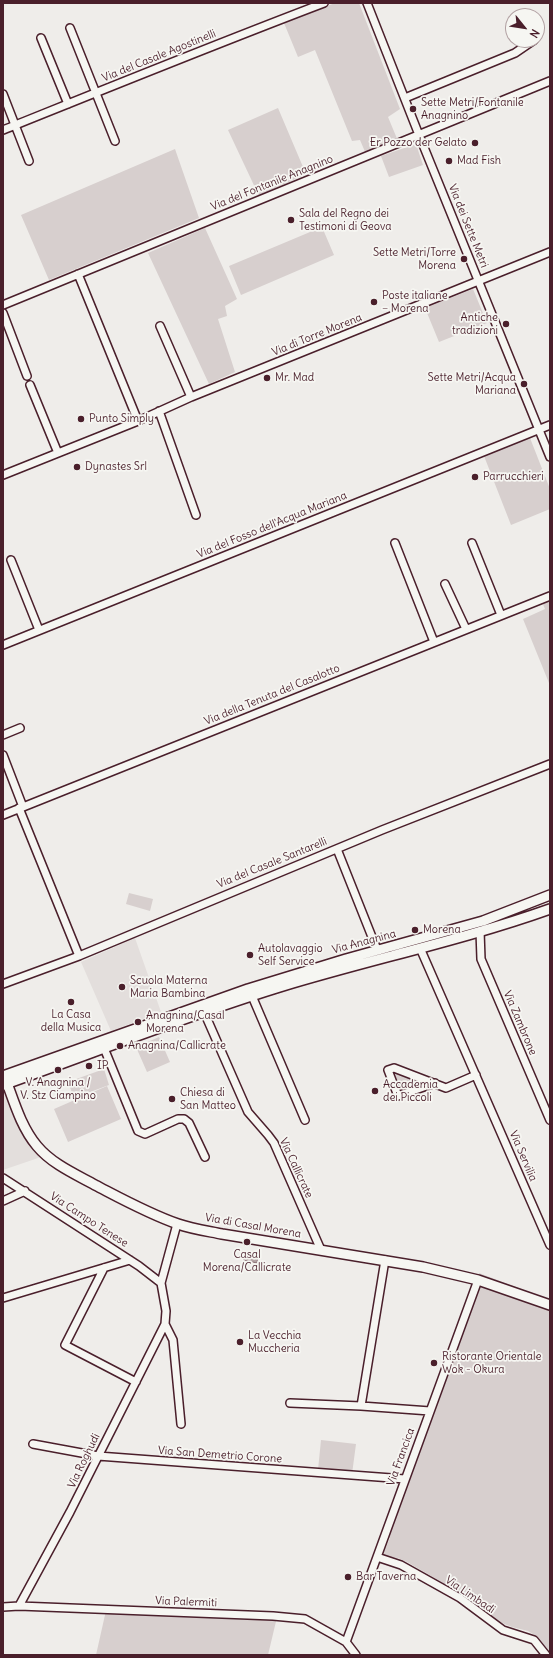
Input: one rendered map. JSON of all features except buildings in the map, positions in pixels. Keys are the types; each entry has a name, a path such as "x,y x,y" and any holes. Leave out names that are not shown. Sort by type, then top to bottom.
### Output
{"main road":[{"name":"Via Anagnina","path":"4,1078 248,989 483,921 547,896"},
{"name":"Via Anagnina","path":"4,1078 19,1079 252,996 355,965 516,921 548,909"},
{"name":"Via di Casal Morena","path":"4,1078 23,1124 41,1150 53,1160 79,1176 136,1206 177,1224 222,1234 430,1268 478,1280 550,1306"},
{"path":"3,1094 14,1101 19,1079"}],"street":[{"name":"Via del Casale Agostinelli","path":"3,130 97,94 196,52 324,3"},
{"name":"Via dei Sette Metri","path":"367,3 550,457"},
{"path":"70,28 115,142"},
{"path":"40,38 68,104"},
{"path":"405,98 515,53 523,48"},
{"name":"Via del Fontanile Anagnino","path":"3,305 550,81"},
{"path":"3,94 29,160"},
{"name":"Via di Torre Morena","path":"3,475 138,421 191,397 550,252"},
{"path":"78,274 138,421"},
{"path":"3,313 27,376"},
{"path":"160,326 191,397"},
{"path":"30,385 58,453"},
{"path":"159,411 196,515"},
{"name":"Via del Fosso dell'Acqua Mariana","path":"3,645 550,425"},
{"path":"472,542 501,615"},
{"path":"395,543 434,642"},
{"path":"11,560 39,630"},
{"path":"445,584 466,629"},
{"name":"Via della Tenuta del Casalotto","path":"3,815 550,596"},
{"path":"3,735 20,728"},
{"path":"3,755 21,808 79,956"},
{"name":"Via del Casale Santarelli","path":"3,984 79,956 337,849 550,764"},
{"path":"337,849 376,947 379,950"},
{"path":"547,896 544,903 548,909"},
{"name":"Via Zambrone","path":"480,931 481,959 550,1120"},
{"name":"Via Servilia","path":"420,948 550,1245"},
{"path":"252,996 305,1120"},
{"name":"Via Callicrate","path":"204,1012 246,1110 251,1118 268,1134 274,1143 322,1250"},
{"path":"104,1048 138,1131 145,1134 178,1119 184,1119 189,1123 205,1157"},
{"path":"435,1083 398,1096 388,1070 394,1068 435,1083 446,1088 476,1075"},
{"name":"Via Campo Tenese","path":"3,1178 130,1260 161,1283"},
{"path":"3,1201 25,1191"},
{"name":"Via Roghudi","path":"19,1606 70,1512 165,1324 166,1311 161,1283 177,1224"},
{"path":"3,1298 130,1260"},
{"path":"361,1406 385,1260"},
{"path":"104,1268 65,1345 136,1382"},
{"name":"Via Francica","path":"346,1642 478,1280"},
{"name":"Via Roghudi","path":"165,1324 173,1340 181,1424"},
{"path":"290,1403 430,1411"},
{"name":"Via San Demetrio Corone","path":"33,1444 98,1456 405,1479"},
{"name":"Via Limbadi","path":"377,1557 401,1565 460,1598 503,1630 534,1640 546,1655"},
{"name":"Via Palermiti","path":"3,1606 273,1616 305,1619 346,1642 356,1655"}],"shaded area":[{"path":"335,3 359,3 400,109 388,117 398,141 366,154 360,140 352,141 315,50 298,57 284,23"},
{"path":"278,108 306,174 259,196 228,130"},
{"path":"416,144 423,165 389,177 381,156"},
{"path":"175,149 199,218 49,280 21,215"},
{"path":"322,227 334,255 241,295 229,266"},
{"path":"205,228 237,299 225,306 227,316 218,319 235,372 209,384 148,253"},
{"path":"473,289 487,323 439,342 425,308"},
{"path":"530,438 550,489 550,509 511,525 484,456"},
{"path":"550,599 549,683 523,619 545,609 542,602"},
{"path":"129,893 153,899 150,911 126,904"},
{"name":"Scuola Materna Maria Bambina","path":"135,938 161,1012 111,1031 81,962"},
{"path":"159,1037 170,1062 147,1072 136,1047"},
{"path":"104,1069 109,1085 74,1098 68,1082"},
{"path":"394,1071 419,1080 421,1084 400,1091 391,1073"},
{"path":"107,1086 121,1119 68,1142 54,1109"},
{"path":"5,1088 41,1157 3,1170 3,1089"},
{"path":"245,1252 258,1255 257,1263 244,1260"},
{"path":"479,1273 550,1300 550,1652 538,1637 528,1631 499,1622 464,1595 407,1562 398,1558 382,1556 390,1538 385,1536"},
{"path":"321,1440 356,1444 352,1474 318,1470"},
{"path":"107,1606 278,1613 268,1655 96,1655"}],"place":[{"name":"Sette Metri/Fontanile Anagnino","path":"413,109"},
{"name":"Er Pozzo der Gelato","path":"475,143"},
{"name":"Mad Fish","path":"449,161"},
{"name":"Sala del Regno dei Testimoni di Geova","path":"291,220"},
{"name":"Sette Metri/Torre Morena","path":"464,259"},
{"name":"Poste italiane – Morena","path":"374,302"},
{"name":"Antiche tradizioni","path":"506,324"},
{"name":"Mr. Mad","path":"267,378"},
{"name":"Sette Metri/Acqua Mariana","path":"524,384"},
{"name":"Punto Simply","path":"81,419"},
{"name":"Dynastes Srl","path":"77,467"},
{"name":"Parrucchieri","path":"475,477"},
{"name":"Morena","path":"415,930"},
{"name":"Autolavaggio Self Service","path":"250,955"},
{"name":"Scuola Materna Maria Bambina","path":"122,987"},
{"name":"La Casa della Musica","path":"71,1002"},
{"name":"Anagnina/Casal Morena","path":"138,1022"},
{"name":"Anagnina/Callicrate","path":"120,1046"},
{"name":"IP","path":"89,1066"},
{"name":"V. Anagnina / V. Stz Ciampino","path":"58,1070"},
{"name":"Accademia dei Piccoli","path":"375,1091"},
{"name":"Chiesa di San Matteo","path":"172,1099"},
{"name":"Casal Morena/Callicrate","path":"247,1242"},
{"name":"La Vecchia Muccheria","path":"240,1342"},
{"name":"Ristorante Orientale Wok - Okura","path":"434,1363"},
{"name":"Bar Taverna","path":"348,1577"}]}
